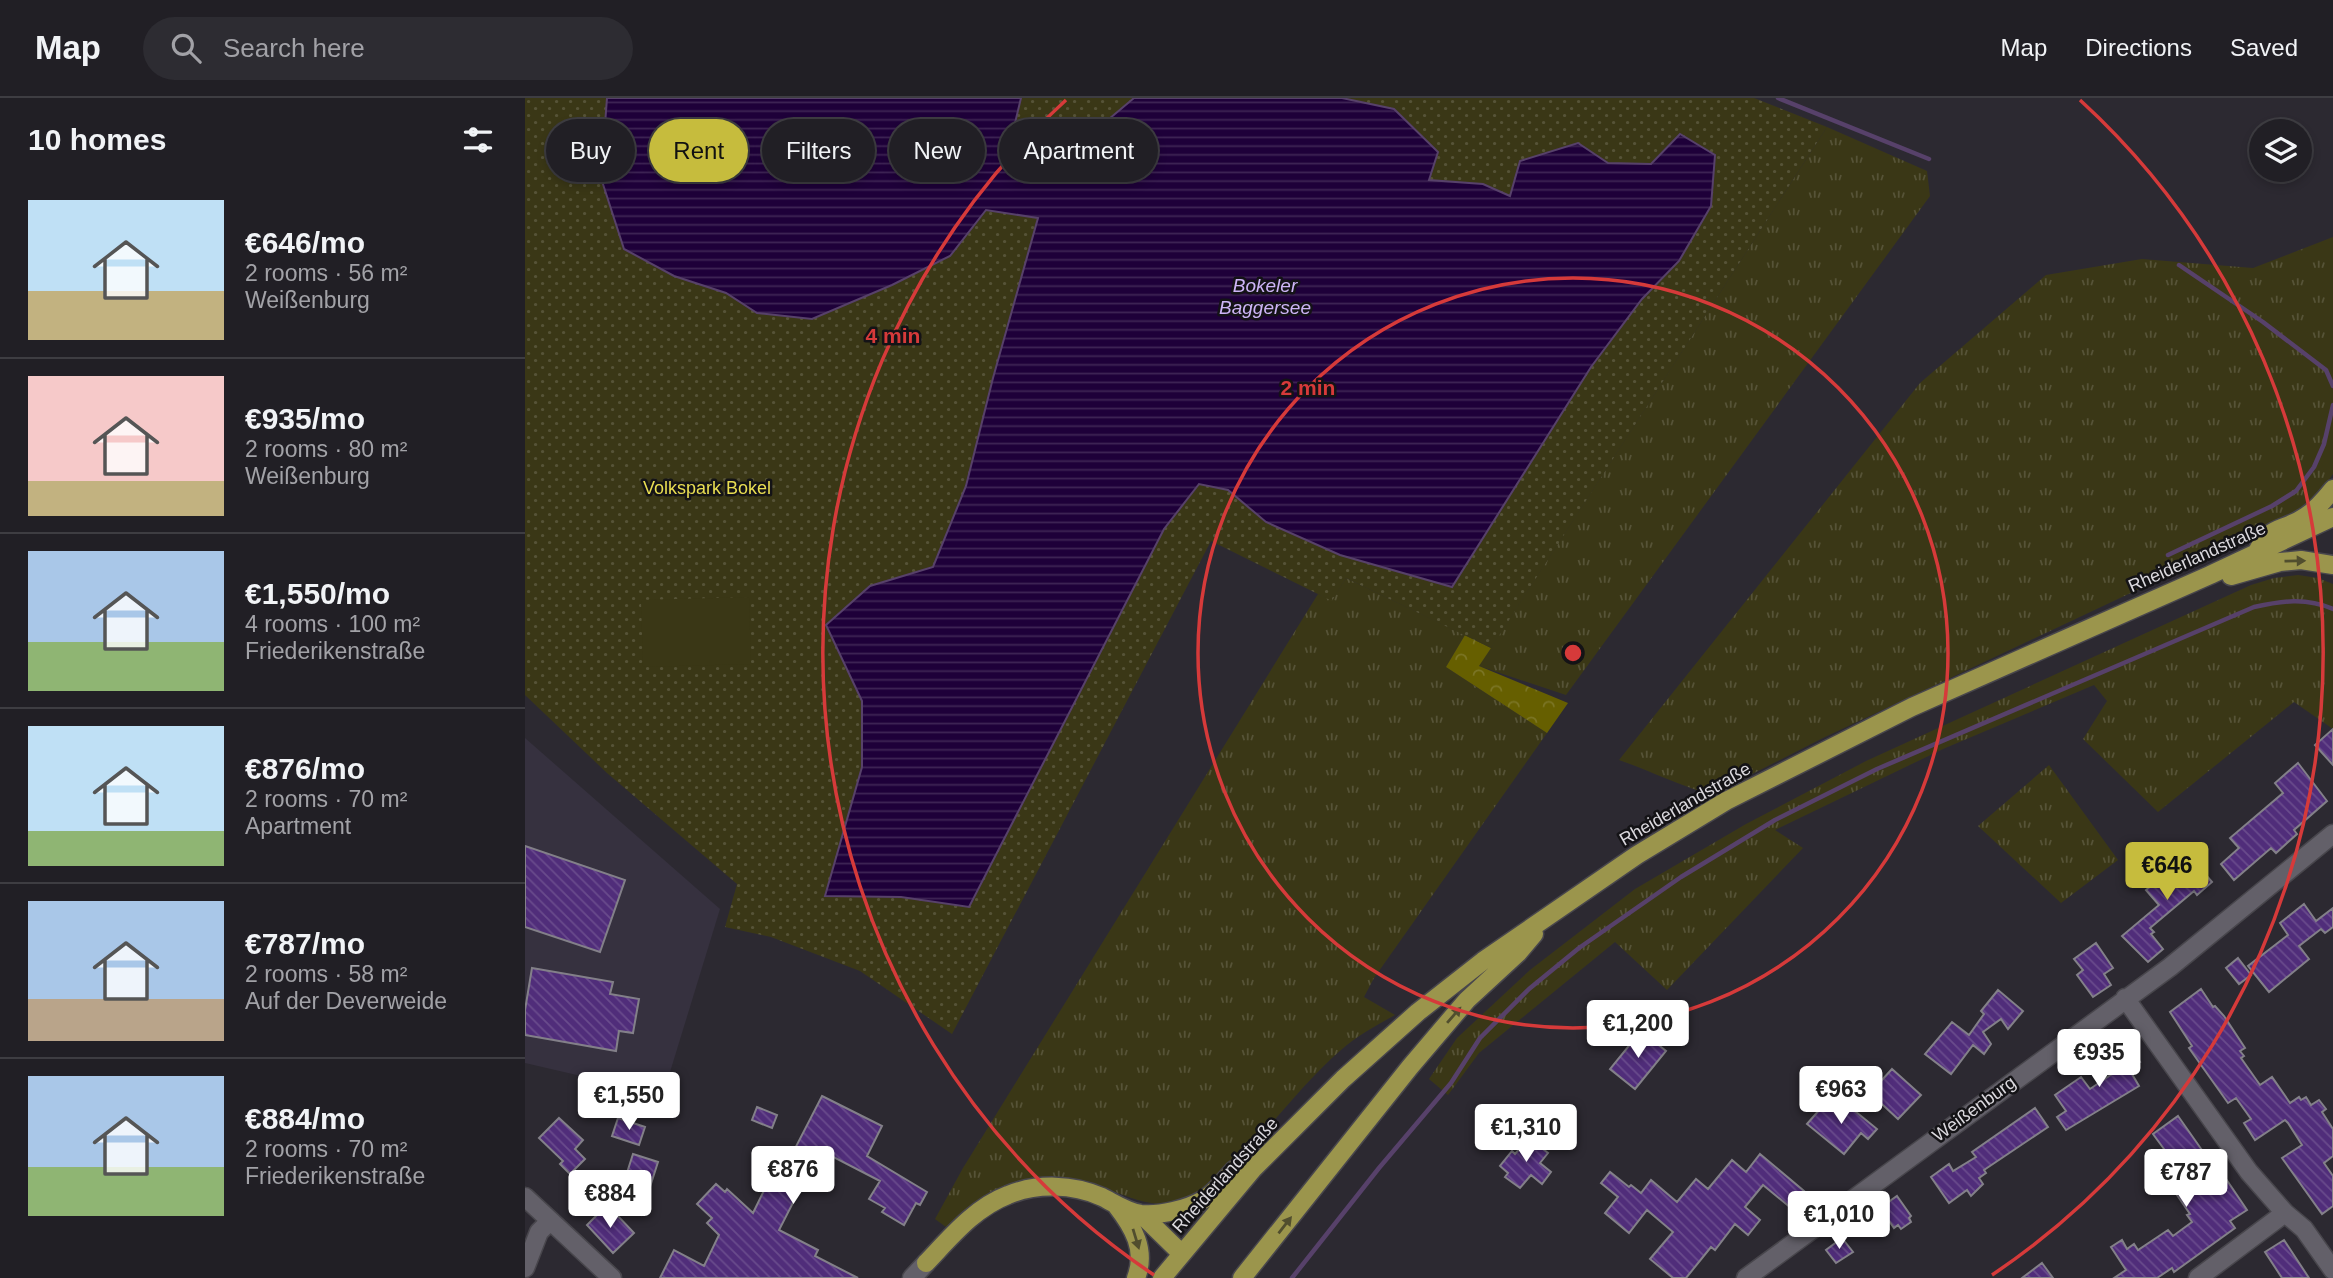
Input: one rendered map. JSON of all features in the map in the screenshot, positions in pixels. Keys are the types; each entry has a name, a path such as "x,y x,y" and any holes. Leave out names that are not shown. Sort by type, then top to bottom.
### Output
{"main road":[{"path":"2256,554 2264,537 2305,517 2324,501 2333,489"},
{"name":"Rheiderlandstraße","path":"1162,1278 1252,1169 1343,1079 1418,1013 1483,961 1637,855 1726,802 1819,752 1912,707 2210,575 2333,517"},
{"path":"2210,575 2233,577 2280,562 2301,561 2333,565"},
{"path":"1242,1278 1410,1067 1467,1000 1518,953 1550,915"},
{"path":"1141,1214 1187,1207 1205,1199 1234,1170 1252,1169"},
{"path":"926,1263 966,1222 985,1207 1007,1195 1029,1188 1052,1186 1075,1188 1141,1214 1182,1254"},
{"path":"1117,1205 1131,1225 1138,1242 1141,1260 1136,1278"}],"street":[{"name":"Weißenburg","path":"1746,1278 2170,967 2333,834"},
{"path":"2125,998 2249,1172 2285,1213 2304,1229 2333,1270"},
{"path":"525,1197 612,1278"},
{"path":"2198,1278 2285,1213"},
{"path":"525,1268 539,1232 550,1221"},
{"path":"912,1278 926,1263"}],"shaded area":[{"path":"525,738 720,909 663,1095 525,1063"}],"green space":[{"name":"Volkspark Bokel","path":"525,98 607,98 605,119 546,119 546,182 604,182 674,276 726,293 757,313 950,256 986,210 1038,218 966,486 933,567 870,586 826,625 862,701 862,767 825,895 901,897 968,907 1164,529 1199,484 1228,490 1266,522 1591,367 1642,299 1679,261 1651,164 1608,163 1578,143 1510,196 1483,184 1428,180 1437,152 1394,109 1342,98 1754,98 1827,127 1491,648 1346,578 1332,601 1211,541 952,1034 860,971 771,937 725,927 737,884 607,773 525,695"},
{"path":"1021,98 1134,98 1109,119 1016,119"},
{"path":"1827,127 1927,171 1930,196 1566,695 1479,666"},
{"path":"2333,237 2333,474 2317,495 2300,509 2258,533 1823,738 1711,795 1619,760 1920,383 2046,275 2142,259 2253,268"},
{"path":"2298,575 2333,584 2333,729 2294,702 2158,812 2083,739 2107,701 2094,685 1943,749 1775,830 1803,848 1667,990 1615,942 1479,1053 1448,1095 1429,1079 1457,1038 1530,970 1635,889 1746,824 1866,761 2251,585"},
{"path":"1346,578 1465,635 1446,667 1547,733 1374,978 1364,997 1395,1015 1360,1035 1341,1050 1227,1170 1194,1196 1174,1203 1158,1204 1086,1183 1042,1178 1005,1187 986,1197 946,1227 935,1219 963,1168 1318,594 1332,600"},
{"path":"749,597 751,664 643,667 641,600"},
{"path":"1465,635 1491,648 1479,666 1568,703 1547,733 1446,667"},
{"path":"2049,765 2118,860 2061,903 1978,826"}],"water":[{"name":"Bokeler Baggersee","path":"607,98 1021,98 1016,119 999,119 999,182 1158,182 1158,119 1109,119 1134,98 1342,98 1394,109 1438,152 1429,180 1483,184 1510,196 1520,161 1578,143 1608,163 1651,164 1680,134 1715,155 1711,206 1679,261 1642,299 1591,367 1452,587 1340,555 1266,522 1228,490 1199,484 1164,529 969,907 901,897 825,896 862,767 862,701 826,625 870,586 933,567 966,486 1038,218 986,210 950,256 892,285 812,319 757,313 726,293 674,276 624,249 602,182 635,182 635,119 605,119"}],"building":[{"path":"2333,729 2333,765 2315,745"},
{"path":"2298,763 2327,801 2294,830 2297,834 2276,853 2271,848 2234,880 2221,864 2239,848 2230,838 2283,793 2275,783"},
{"path":"525,846 625,880 600,952 525,927"},
{"path":"2187,853 2212,882 2197,895 2194,891 2150,928 2154,932 2151,934 2163,949 2148,962 2122,936 2159,905 2146,890"},
{"path":"2304,904 2316,921 2333,908 2333,927 2325,933 2321,929 2299,946 2309,959 2269,992 2248,966 2288,935 2280,923"},
{"path":"2096,943 2113,968 2104,974 2111,985 2093,997 2077,975 2083,970 2074,959"},
{"path":"2238,958 2251,975 2239,984 2226,968"},
{"path":"532,968 613,982 610,994 639,999 633,1033 619,1031 616,1051 525,1035 525,1010"},
{"path":"2201,989 2213,1007 2224,1016 2245,1048 2240,1051 2244,1056 2241,1058 2260,1085 2272,1077 2290,1103 2299,1097 2301,1100 2306,1097 2311,1105 2319,1100 2326,1109 2322,1112 2333,1129 2333,1156 2324,1163 2333,1176 2333,1206 2322,1214 2282,1158 2302,1145 2288,1123 2285,1120 2255,1140 2244,1123 2251,1119 2236,1098 2228,1103 2189,1048 2192,1046 2170,1012"},
{"path":"1998,990 2023,1011 2008,1029 2001,1019 1983,1032 1991,1044 1984,1054 1973,1045 1951,1074 1925,1054 1952,1022 1969,1035 1984,1014 1981,1011"},
{"path":"1641,1031 1666,1051 1635,1089 1610,1069"},
{"path":"2128,1044 2140,1062 2129,1069 2139,1086 2066,1130 2057,1117 2066,1111 2055,1095 2081,1077 2090,1089 2112,1074 2103,1061"},
{"path":"1892,1069 1921,1095 1898,1119 1870,1093"},
{"path":"822,1096 882,1126 867,1156 927,1192 920,1205 916,1203 904,1225 882,1212 885,1208 869,1199 880,1181 820,1150 779,1230 818,1250 815,1256 858,1278 660,1278 674,1250 704,1266 719,1235 707,1223 712,1218 697,1204 716,1184 725,1192 727,1189 753,1213 776,1166 784,1170"},
{"path":"1828,1100 1839,1110 1845,1103 1877,1129 1868,1139 1861,1133 1844,1154 1807,1124"},
{"path":"757,1107 777,1115 772,1128 752,1120"},
{"path":"2035,1108 2048,1127 1984,1170 1986,1173 1979,1178 1983,1184 1971,1196 1967,1190 1949,1203 1931,1177 1949,1164 1953,1171 1976,1157 1972,1152"},
{"path":"2178,1116 2204,1153 2207,1151 2247,1210 2230,1221 2235,1228 2174,1272 2172,1268 2157,1278 2114,1278 2126,1270 2111,1247 2122,1240 2127,1249 2134,1244 2138,1250 2168,1230 2173,1236 2192,1222 2187,1215 2190,1214 2177,1195 2189,1187 2174,1165 2167,1170 2157,1155 2164,1149 2153,1134"},
{"path":"559,1118 583,1140 575,1149 585,1159 570,1174 560,1164 563,1161 539,1138"},
{"path":"618,1118 645,1127 639,1145 612,1136"},
{"path":"1529,1138 1548,1153 1540,1163 1551,1172 1542,1184 1531,1175 1520,1188 1505,1177 1508,1173 1500,1166 1512,1151 1515,1154"},
{"path":"633,1154 658,1162 641,1215 616,1207"},
{"path":"1760,1154 1804,1191 1791,1208 1763,1185 1745,1207 1760,1220 1748,1235 1735,1224 1715,1250 1711,1247 1686,1278 1673,1278 1650,1259 1673,1232 1647,1210 1629,1233 1605,1213 1618,1197 1601,1183 1610,1172 1641,1193 1651,1180 1677,1202 1696,1179 1708,1189 1732,1160 1746,1172"},
{"path":"1897,1196 1911,1216 1911,1222 1901,1229 1898,1225 1894,1228 1880,1208"},
{"path":"603,1209 613,1219 615,1213 634,1233 613,1253 587,1225"},
{"path":"1842,1238 1853,1252 1836,1263 1826,1250"},
{"path":"2284,1240 2309,1278 2282,1278 2265,1252"},
{"path":"2042,1263 2053,1278 2022,1278"}],"waterway":[{"path":"1778,98 1929,159"},
{"path":"2179,265 2263,322 2326,370 2333,386"},
{"path":"2168,555 2272,506 2296,491 2314,467 2324,444 2333,405"},
{"path":"1292,1278 1451,1083 1480,1038 1529,989 1579,948 1681,877 1775,820 1877,769 2254,607 2293,601 2333,609"}]}
